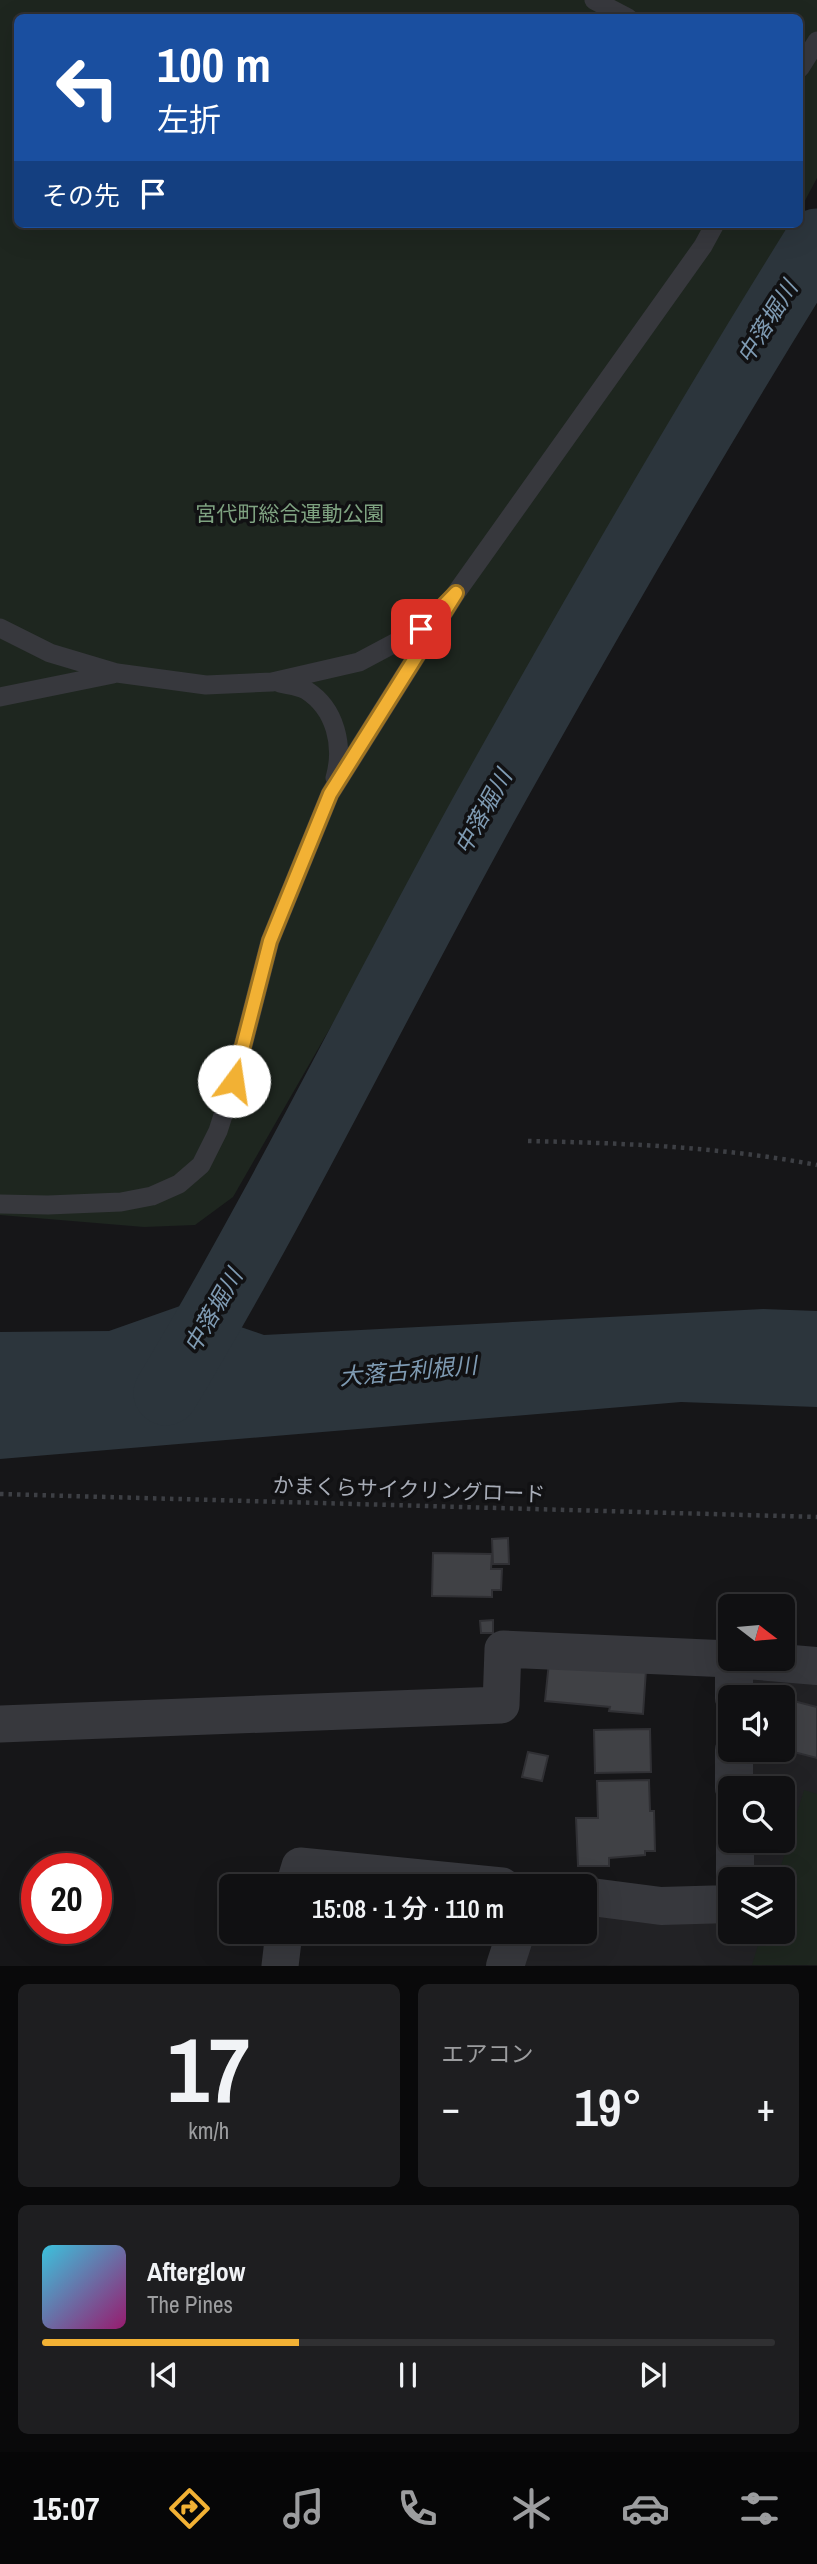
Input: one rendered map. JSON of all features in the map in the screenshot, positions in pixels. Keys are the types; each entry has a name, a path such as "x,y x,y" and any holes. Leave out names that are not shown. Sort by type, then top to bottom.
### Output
{"street":[{"path":"0,1724 501,1705 503,1649 718,1658"},
{"path":"795,1664 817,1666"},
{"path":"298,1874 300,1866 381,1874"},
{"path":"597,1898 661,1906 718,1904"},
{"path":"280,1965 283,1944"},
{"path":"505,1965 512,1944"}],"lane":[{"path":"594,0 620,14"},
{"path":"803,63 817,41"},
{"path":"330,794 456,593 703,246 713,228"},
{"path":"0,628 50,653 117,673 206,685 272,682 359,662 421,629 456,593"},
{"path":"0,697 117,673"},
{"path":"0,1204 121,1202 152,1196 179,1184 201,1165 218,1131 234,1081 270,941 330,794 340,761 338,736 327,708 304,688 272,682"}],"path":[{"path":"528,1140 596,1142 772,1157 817,1165"},
{"name":"かまくらサイクリングロード","path":"0,1494 817,1517"}],"shaded area":[{"path":"746,1676 817,1681 817,1965 513,1966 520,1944 597,1944 597,1905 718,1911 718,1944 795,1944 795,1867 746,1867 746,1853 795,1853 795,1776 746,1776 746,1762 795,1762 795,1685 746,1685"}],"green space":[{"name":"宮代町総合運動公園","path":"0,0 817,0 817,178 803,204 803,14 14,14 14,228 790,228 233,1197 195,1225 144,1227 0,1215"},
{"path":"804,1790 817,1794 817,1965 752,1965 758,1944 795,1944 795,1867 781,1867 785,1853 795,1853 795,1820"}],"water":[{"name":"大落古利根川","path":"180,1306 264,1335 763,1309 817,1311 817,1407 681,1402 0,1459 0,1332 109,1331"}],"building":[{"path":"508,1538 509,1564 493,1564 492,1539"},
{"path":"433,1553 492,1554 491,1569 502,1569 501,1590 492,1590 492,1597 432,1596"},
{"path":"493,1620 493,1633 481,1633 480,1621"},
{"path":"549,1662 646,1670 643,1714 609,1711 610,1707 545,1701"},
{"path":"795,1701 817,1707 817,1758 795,1752"},
{"path":"650,1729 651,1772 595,1773 594,1730"},
{"path":"528,1752 548,1756 542,1781 522,1777"},
{"path":"649,1780 650,1811 654,1811 655,1851 645,1851 645,1855 609,1858 609,1866 578,1866 576,1818 598,1818 597,1781"}],"waterway":[{"name":"中落堀川","path":"166,1393 249,1249 524,737 689,452 817,241"}],"route":[{"path":"234,1081 270,941 330,794 456,593 421,629"}]}
